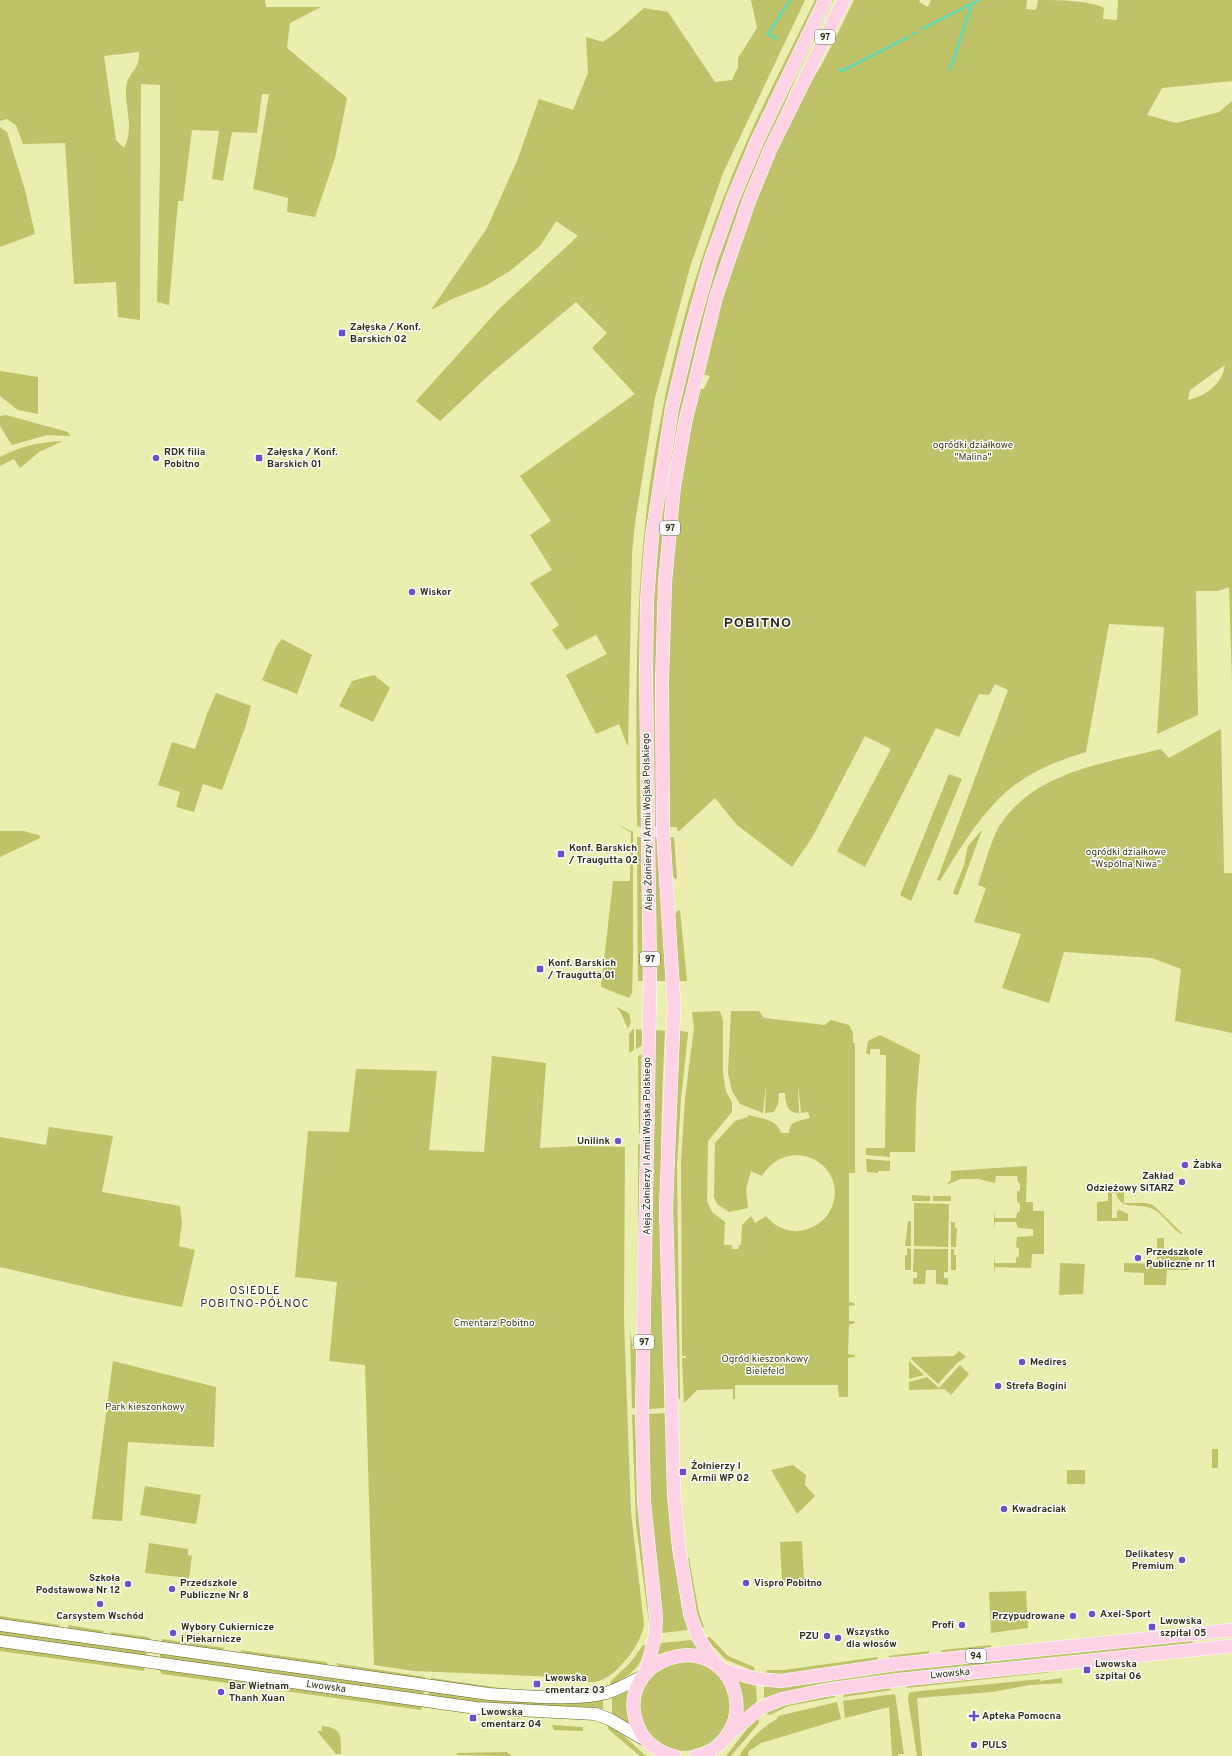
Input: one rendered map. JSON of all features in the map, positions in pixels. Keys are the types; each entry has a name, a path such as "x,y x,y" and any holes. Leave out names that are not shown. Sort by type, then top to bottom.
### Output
{"main road":[{"name":"Aleja Żołnierzy I Armii Wojska Polskiego","path":"644,1675 655,1637 656,1617 645,1521 642,1418 650,987 646,674 647,600 652,536 672,408 691,329 710,262 733,198 757,141 826,0"},
{"name":"Aleja Żołnierzy I Armii Wojska Polskiego","path":"718,1756 736,1715 736,1696 733,1686 698,1637 690,1614 680,1556 674,1495 666,1208 674,1004 663,830 662,667 665,575 674,486 685,423 716,297 761,171 781,125 844,0"},
{"name":"Lwowska","path":"0,1625 489,1694 592,1695 610,1691 644,1675"},
{"name":"Lwowska","path":"719,1667 758,1679 782,1680 896,1664 1232,1630"},
{"name":"Lwowska","path":"0,1641 464,1707 592,1714 608,1719 654,1748"},
{"name":"Lwowska","path":"726,1737 759,1709 769,1704 782,1699 825,1690 898,1680 1232,1646"},
{"name":"94","path":"654,1748 636,1722 634,1710 636,1690 644,1675 662,1660 682,1655 700,1657 719,1667"},
{"name":"94","path":"696,1756 711,1750 726,1737"},
{"path":"654,1748 674,1756"}],"green space":[{"path":"0,0 265,0 266,7 321,7 290,23 287,48 347,98 335,158 315,217 287,212 288,198 253,189 269,94 262,94 257,133 232,132 223,181 212,179 219,131 192,130 183,201 178,201 169,305 157,302 160,85 141,84 140,320 118,317 116,282 74,284 65,143 23,144 16,125 7,119 0,121","holes":["139,52 137,66 127,83 126,98 129,131 124,148 116,140 104,56"]},
{"path":"751,0 805,0 723,173 690,267 655,398 635,523 632,553 628,747 619,724 596,734 566,675 607,654 596,635 566,650 552,630 559,625 530,583 552,570 530,535 551,521 520,476 635,394 592,348 607,333 576,302 488,376 440,421 416,401 499,309 578,236 556,221 540,246 510,271 485,286 452,299 431,310 487,228 517,161 539,99 573,110 588,73 586,37 603,42 644,8 668,12 715,82 732,80 738,67 738,58 757,28"},
{"path":"815,0 819,0 772,96 677,364 640,681 641,827 637,826 636,737 639,603 646,514 652,470 667,386 688,304 714,222 729,182 762,107"},
{"path":"831,0 833,0 778,119 745,199 703,323 690,373 674,459 658,827 652,827 651,747 654,588 666,469 681,392 711,277 737,203 770,126"},
{"name":"ogródki działkowe \"Malina\"","path":"854,0 920,0 919,2 928,7 931,0 1027,0 1026,9 1036,10 1038,0 1063,0 1097,5 1104,8 1103,19 1117,20 1118,0 1232,0 1232,81 1162,88 1147,115 1176,123 1219,112 1232,101 1232,681 1229,587 1218,591 1196,591 1198,715 1157,734 1164,627 1109,624 1086,752 1045,767 1029,775 1010,789 998,800 976,826 940,881 937,880 1008,690 995,684 989,695 979,694 959,737 936,728 865,867 837,851 891,749 865,736 813,836 792,867 737,825 715,798 678,832 677,827 668,827 667,661 673,551 683,469 698,388 704,389 710,376 701,374 729,276 751,211 777,148 795,110 836,38","holes":["1225,365 1224,372 1217,383 1207,392 1201,396 1188,400 1190,390"]},
{"path":"0,127 7,132 25,190 35,234 0,247"},
{"path":"0,371 38,377 38,414 18,410 0,396"},
{"path":"6,415 68,432 70,436 47,435 12,445 0,426 0,416"},
{"path":"63,441 39,452 20,468 14,459 0,466 0,457 15,450 46,442"},
{"path":"282,639 312,655 297,694 262,680 276,647"},
{"path":"374,675 390,688 373,722 339,706 352,681"},
{"path":"216,693 251,706 246,725 222,790 203,784 194,812 176,807 180,792 158,785 172,742 195,749"},
{"name":"ogródki działkowe \"Wspólna Niwa\"","path":"1221,729 1224,873 1232,873 1232,1033 1175,1021 1181,969 1152,958 1064,952 1049,1003 1002,988 1021,934 974,922 986,888 978,885 991,845 1000,825 1015,807 1032,792 1051,781 1072,772 1094,765 1161,749 1169,758"},
{"path":"949,774 962,779 911,901 900,895"},
{"path":"619,825 633,832 633,961 632,993 629,998 601,987 613,881 630,881 631,833"},
{"path":"982,830 958,895 956,895 953,893 964,865 968,846"},
{"path":"0,831 23,831 39,835 40,838 0,857"},
{"path":"637,837 641,837 643,981 638,981"},
{"path":"652,837 658,837 667,981 657,981 656,895"},
{"path":"668,837 674,837 677,878 675,879 671,873"},
{"path":"680,910 687,981 678,981 674,916 677,911"},
{"path":"616,1007 629,1013 631,1022 628,1029 621,1013"},
{"name":"Ogród kieszonkowy Bielefeld","path":"720,1011 723,1021 723,1074 726,1091 732,1103 732,1112 708,1141 707,1201 712,1212 725,1222 724,1245 732,1245 732,1249 738,1249 739,1245 741,1245 742,1225 751,1216 755,1223 766,1216 783,1229 793,1231 804,1230 816,1225 825,1218 830,1211 835,1195 833,1181 826,1169 815,1160 802,1156 788,1156 774,1163 762,1176 751,1171 746,1189 748,1208 729,1212 717,1204 714,1197 715,1143 735,1121 748,1117 748,1115 768,1120 776,1124 781,1133 789,1133 793,1123 810,1118 808,1112 801,1113 798,1083 799,1113 792,1112 788,1107 785,1093 779,1093 778,1104 774,1112 765,1113 766,1084 763,1113 740,1104 732,1091 728,1073 731,1011 759,1011 764,1018 825,1025 831,1020 849,1025 853,1033 853,1043 855,1043 855,1173 849,1173 849,1302 854,1303 855,1305 849,1306 849,1321 854,1321 855,1323 849,1325 848,1354 854,1355 855,1357 848,1358 848,1397 839,1397 838,1385 735,1385 735,1399 733,1399 733,1389 697,1390 684,1403 682,1358 685,1358 686,1356 682,1356 681,1161 685,1098 694,1028 692,1012"},
{"path":"633,1029 634,1050 629,1053 629,1034"},
{"path":"636,1029 643,1030 643,1045 636,1049"},
{"path":"654,1030 665,1031 661,1125 661,1266 665,1408 648,1409 652,1253"},
{"path":"680,1031 688,1032 688,1034 681,1099 677,1165 680,1400 677,1396 672,1209"},
{"path":"880,1035 920,1055 916,1104 915,1152 890,1152 890,1157 866,1155 866,1148 885,1148 886,1055 880,1055 880,1049 870,1049 870,1055 866,1053 868,1041"},
{"path":"642,1054 642,1133 639,1134 638,1056"},
{"name":"Cmentarz Pobitno","path":"492,1056 546,1063 540,1148 582,1146 625,1147 624,1320 631,1512 644,1624 639,1640 621,1666 606,1678 594,1682 558,1681 558,1677 414,1671 374,1665 365,1365 329,1361 337,1282 295,1277 308,1131 349,1132 356,1069 437,1071 429,1150 484,1152"},
{"path":"49,1127 113,1136 102,1192 180,1206 182,1222 179,1246 195,1250 182,1307 120,1295 0,1267 0,1137 46,1145"},
{"path":"641,1144 638,1262 638,1146"},
{"path":"866,1159 890,1161 890,1171 878,1171 878,1173 867,1172"},
{"path":"1027,1166 1026,1202 1033,1202 1033,1211 1044,1211 1044,1254 1032,1254 1031,1268 995,1267 994,1274 994,1257 995,1263 1016,1263 1016,1258 1019,1256 1019,1249 1016,1247 1017,1237 1033,1236 1033,1229 1018,1228 1016,1222 995,1222 994,1228 994,1211 995,1218 1016,1218 1017,1213 1020,1211 1020,1204 1017,1202 1017,1192 1020,1190 1020,1183 1018,1182 1017,1176 996,1176 995,1183 979,1179 961,1179 946,1185 951,1180 951,1171"},
{"path":"1108,1189 1124,1189 1124,1203 1146,1203 1153,1205 1183,1234 1177,1231 1157,1211 1142,1206 1126,1205 1118,1199 1116,1193 1112,1193 1112,1218 1117,1218 1117,1211 1120,1210 1128,1214 1128,1221 1097,1221 1097,1202 1108,1201"},
{"path":"912,1195 930,1196 930,1201 912,1201"},
{"path":"933,1196 951,1196 951,1201 933,1201"},
{"path":"914,1203 949,1204 948,1247 914,1246"},
{"path":"908,1221 911,1221 911,1246 905,1246"},
{"path":"951,1222 955,1222 955,1228 957,1228 956,1247 951,1247"},
{"path":"1157,1238 1164,1238 1164,1250 1183,1250 1189,1254 1189,1270 1167,1270 1166,1285 1144,1285 1144,1273 1124,1272 1124,1263 1157,1264"},
{"path":"907,1248 911,1249 911,1270 905,1270 905,1255 907,1255"},
{"path":"914,1249 948,1249 948,1272 944,1272 944,1278 948,1278 948,1285 936,1284 936,1270 926,1270 925,1284 913,1284 913,1278 917,1278 917,1272 913,1272"},
{"path":"951,1249 954,1249 954,1255 956,1255 956,1270 951,1270"},
{"path":"1060,1263 1085,1264 1083,1294 1059,1295"},
{"path":"630,1331 633,1349 638,1349 637,1409 632,1408"},
{"path":"959,1351 966,1357 957,1363 938,1384 911,1359 912,1357 954,1356"},
{"name":"Park kieszonkowy","path":"113,1361 216,1387 214,1447 128,1442 122,1521 92,1519"},
{"path":"909,1361 924,1375 909,1379"},
{"path":"960,1365 969,1374 951,1395 945,1389 909,1390 909,1382 927,1377 939,1388"},
{"path":"666,1413 671,1532 682,1606 688,1630 662,1633 661,1602 651,1521 648,1414"},
{"path":"637,1414 650,1602 650,1630 636,1524 632,1415"},
{"path":"1212,1449 1218,1449 1218,1468 1212,1468"},
{"path":"793,1465 806,1475 805,1485 815,1496 797,1514 771,1470"},
{"path":"1067,1470 1085,1470 1085,1484 1067,1484"},
{"path":"145,1486 201,1495 196,1524 140,1515"},
{"path":"802,1541 804,1581 782,1582 780,1542"},
{"path":"149,1543 188,1549 188,1555 192,1556 189,1578 145,1573"},
{"path":"686,1558 689,1558 699,1613 704,1627 701,1628 696,1612"},
{"path":"1026,1591 1028,1628 991,1633 989,1592"},
{"path":"0,1616 60,1625 58,1628 0,1620"},
{"path":"68,1625 104,1631 102,1635 68,1630"},
{"path":"0,1630 147,1651 146,1657 0,1636"},
{"path":"111,1632 148,1637 151,1640 156,1641 156,1643 112,1637"},
{"path":"182,1634 222,1641 226,1644 181,1637"},
{"path":"710,1637 728,1656 754,1667 755,1672 725,1659 705,1638"},
{"path":"162,1639 225,1648 220,1651 162,1643"},
{"path":"1192,1639 1193,1644 839,1683 780,1693 764,1698 764,1686 776,1687 871,1673"},
{"path":"693,1640 698,1650 679,1649 657,1655 660,1643"},
{"path":"643,1645 648,1645 642,1659 634,1670 625,1678 611,1685 610,1682 631,1662"},
{"path":"991,1645 992,1650 939,1654 942,1650"},
{"path":"0,1646 145,1667 144,1671 0,1651"},
{"path":"240,1650 326,1662 328,1665 245,1655"},
{"path":"929,1651 929,1656 893,1660 888,1656"},
{"path":"160,1653 424,1690 423,1696 160,1659"},
{"path":"878,1657 877,1662 778,1675 763,1674 768,1670 784,1670"},
{"path":"685,1661 702,1664 717,1674 727,1689 730,1706 727,1723 717,1738 702,1748 685,1751 668,1748 653,1738 643,1723 640,1706 643,1689 653,1674 668,1664"},
{"path":"335,1663 425,1677 425,1680 342,1669"},
{"path":"151,1668 422,1706 421,1710 162,1674 159,1670"},
{"path":"1033,1670 1053,1672 906,1688 911,1683"},
{"path":"431,1678 500,1688 500,1689 430,1681"},
{"path":"1062,1678 1062,1683 1030,1685 992,1692 917,1698 922,1756 917,1756 908,1699 909,1693"},
{"path":"735,1679 756,1685 757,1703 742,1715 739,1688"},
{"path":"886,1687 892,1690 843,1697 845,1692"},
{"path":"630,1688 628,1707 630,1724 612,1713 612,1697"},
{"path":"429,1691 603,1699 603,1709 590,1707 493,1705 428,1697"},
{"path":"895,1694 904,1754 892,1756 889,1707 845,1718 843,1701"},
{"path":"833,1695 836,1697 788,1706 770,1715 765,1713 791,1703"},
{"path":"837,1702 841,1719 761,1743 749,1751 748,1756 739,1756 756,1735 777,1719 778,1716"},
{"path":"758,1718 759,1723 731,1756 726,1756 747,1729"},
{"path":"552,1725 583,1727 583,1731 554,1730"},
{"path":"322,1726 329,1727 337,1731 341,1738 341,1754 336,1754 317,1731 322,1731"},
{"path":"608,1726 623,1735 646,1756 640,1756 608,1729"},
{"path":"507,1752 512,1756 458,1755 456,1753"}],"waterway":[{"path":"776,38 768,34 790,0"},
{"path":"922,29 979,0"},
{"path":"950,70 972,4"},
{"path":"839,69 842,71 908,37"}],"place":[{"name":"Załęska / Konf. Barskich 02","path":"342,333"},
{"name":"RDK filia Pobitno","path":"156,458"},
{"name":"Załęska / Konf. Barskich 01","path":"259,458"},
{"name":"Wiskor","path":"412,592"},
{"name":"Konf. Barskich / Traugutta 02","path":"561,854"},
{"name":"Konf. Barskich / Traugutta 01","path":"540,969"},
{"name":"Unilink","path":"618,1141"},
{"name":"Żabka","path":"1185,1165"},
{"name":"Zakład Odzieżowy SITARZ","path":"1182,1182"},
{"name":"Przedszkole Publiczne nr 11","path":"1138,1258"},
{"name":"Medires","path":"1022,1362"},
{"name":"Strefa Bogini","path":"998,1386"},
{"name":"Żołnierzy I Armii WP 02","path":"683,1472"},
{"name":"Kwadraciak","path":"1004,1509"},
{"name":"Delikatesy Premium","path":"1182,1560"},
{"name":"Vispro Pobitno","path":"746,1583"},
{"name":"Szkoła Podstawowa Nr 12","path":"128,1584"},
{"name":"Przedszkole Publiczne Nr 8","path":"172,1589"},
{"name":"Carsystem Wschód","path":"100,1604"},
{"name":"Axel-Sport","path":"1092,1614"},
{"name":"Przypudrowane","path":"1073,1616"},
{"name":"Profi","path":"962,1625"},
{"name":"Lwowska szpital 05","path":"1152,1627"},
{"name":"Wybory Cukiernicze i Piekarnicze","path":"173,1633"},
{"name":"PZU","path":"827,1636"},
{"name":"Wszystko dla włosów","path":"838,1638"},
{"name":"Lwowska szpital 06","path":"1087,1670"},
{"name":"Lwowska cmentarz 03","path":"537,1684"},
{"name":"Bar Wietnam Thanh Xuan","path":"221,1692"},
{"name":"Apteka Pomocna","path":"974,1716"},
{"name":"Lwowska cmentarz 04","path":"473,1718"},
{"name":"PULS","path":"974,1745"}],"district":[{"name":"POBITNO","path":"758,623"},
{"name":"OSIEDLE POBITNO-PÓŁNOC","path":"255,1297"}]}
